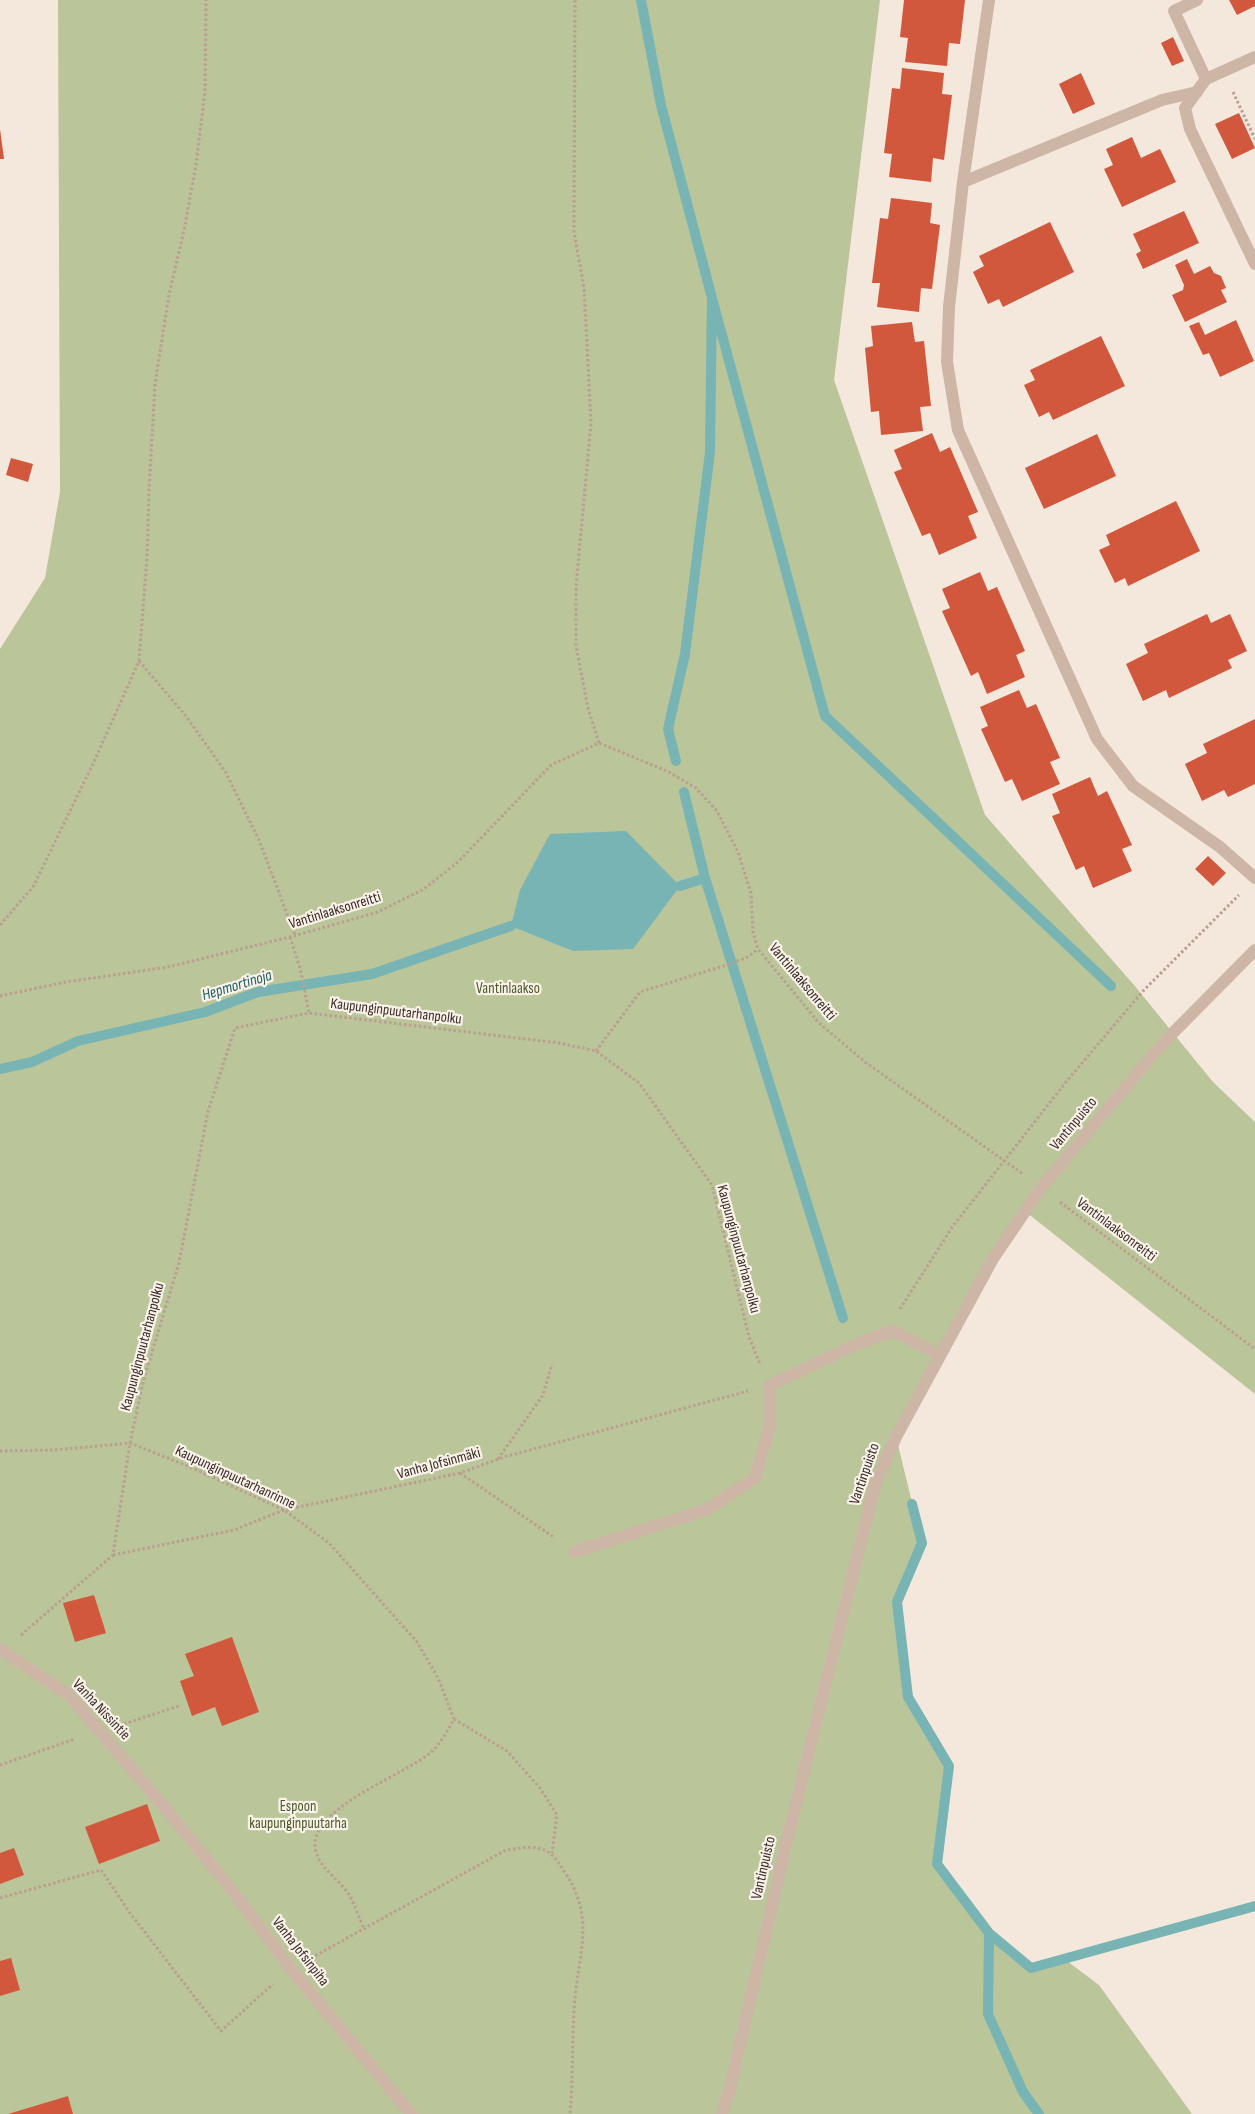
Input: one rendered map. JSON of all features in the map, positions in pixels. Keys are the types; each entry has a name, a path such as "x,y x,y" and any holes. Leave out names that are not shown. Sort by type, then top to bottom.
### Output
{"street":[{"path":"989,0 963,182 949,307 947,362 958,430 1096,739 1133,786 1220,847 1255,878"},
{"path":"1196,0 1174,11 1206,79"},
{"path":"1255,57 1206,79 1185,108 1190,129 1255,264"},
{"path":"963,182 1162,100 1197,92"},
{"name":"Vantinpuisto","path":"722,2114 730,2088 791,1827 875,1485 896,1437 994,1257 1042,1188 1162,1044 1255,950"},
{"path":"574,1552 706,1510 755,1478 770,1425 770,1385 817,1365 869,1338 893,1331 940,1355"},
{"name":"Vanha Nissintie","path":"1,1649 70,1696 165,1808"},
{"name":"Vanha Jofsinpiha","path":"165,1808 235,1894 291,1969 411,2114"}],"path":[{"path":"0,926 33,887 94,764 139,661 147,558 155,384 169,294 184,230 196,165 205,91 206,0"},
{"path":"575,0 574,232 584,288 591,423 576,587 576,646 588,708 599,744"},
{"path":"1223,72 1255,139"},
{"path":"139,661 186,716 226,773 258,840 295,935"},
{"name":"Vantinlaaksonreitti","path":"0,996 66,982 168,967 290,937 378,912 424,889 458,862 551,765 599,744 667,771 682,779 696,788 717,811 738,852 751,893 752,932 758,949 819,1023 865,1062 1004,1160 1255,1349"},
{"path":"893,1331 901,1306 953,1226 1066,1082 1142,992 1255,878"},
{"path":"290,937 300,968 309,1013"},
{"path":"596,1051 640,992 746,958 758,949"},
{"name":"Kaupunginpuutarhanpolku","path":"130,1443 143,1382 179,1262 208,1110 235,1028 309,1013 559,1043 596,1051 639,1083 712,1185 749,1337 770,1385"},
{"path":"498,1459 542,1395 552,1364"},
{"name":"Vanha Jofsinmäki","path":"112,1555 234,1530 284,1510 460,1473 498,1459 770,1385"},
{"path":"1,1649 18,1637 112,1555 130,1443"},
{"name":"Kaupunginpuutarhanrinne","path":"0,1452 55,1450 130,1443 284,1510 329,1543 417,1642 438,1678 454,1719"},
{"path":"460,1473 574,1552"},
{"path":"364,1928 349,1895 322,1865 315,1846 321,1827 344,1804 431,1753 454,1719 507,1751 540,1788 558,1815 552,1853"},
{"path":"0,1898 101,1870 130,1913 220,2031 291,1969 506,1850 536,1847 552,1853 570,1879 581,1905 584,1941 574,2010 570,2114"}],"green space":[{"name":"Vantinlaakso","path":"58,0 880,0 834,380 985,815 1134,985 1213,1082 1255,1122 1255,1394 1026,1212 896,1437 922,1543 897,1602 908,1697 949,1766 937,1864 989,1933 1031,1968 1063,1958 1099,1985 1192,2114 0,2114 0,649 45,578 60,492"}],"water":[{"path":"626,831 680,886 633,949 573,951 511,926 520,890 550,834"}],"building":[{"path":"904,0 965,0 960,44 949,43 947,66 905,62 908,38 900,37"},
{"path":"1229,0 1255,0 1255,6 1237,15"},
{"path":"1173,37 1184,61 1172,66 1161,43"},
{"path":"902,68 944,73 942,94 952,95 944,160 933,158 931,182 889,177 892,154 884,153 892,88 900,89"},
{"path":"1081,73 1095,104 1073,114 1059,84"},
{"path":"1239,113 1255,148 1232,159 1215,124"},
{"path":"0,129 4,159 0,159"},
{"path":"1132,137 1141,158 1160,149 1176,182 1122,207 1104,169 1113,165 1106,149"},
{"path":"891,198 932,203 930,223 940,225 932,289 921,288 919,312 877,307 880,283 872,283 880,218 888,219"},
{"path":"1184,211 1199,243 1143,269 1136,254 1141,251 1133,234"},
{"path":"1050,222 1074,272 1003,307 999,299 988,304 973,272 984,266 979,256"},
{"path":"1187,259 1194,274 1210,266 1214,273 1221,276 1226,288 1221,290 1227,302 1185,322 1172,295 1183,290 1184,285 1175,265"},
{"path":"1236,320 1254,361 1220,377 1209,353 1203,355 1189,326 1199,322 1205,335"},
{"path":"912,322 915,342 924,341 931,406 920,407 923,431 881,435 879,411 871,412 865,348 873,346 871,326"},
{"path":"1101,336 1125,386 1053,420 1049,412 1039,417 1024,385 1035,380 1030,370"},
{"path":"932,433 940,452 950,447 978,512 968,516 977,538 939,555 930,533 922,536 894,472 902,469 894,450"},
{"path":"1097,434 1116,476 1044,509 1025,468"},
{"path":"11,458 33,464 28,482 6,475"},
{"path":"1176,501 1200,551 1128,586 1125,578 1115,583 1099,550 1110,545 1106,535"},
{"path":"980,572 988,591 997,587 1025,651 1016,655 1025,677 987,694 978,672 971,676 942,611 950,608 942,589"},
{"path":"1207,614 1211,623 1230,614 1247,651 1228,660 1232,668 1169,698 1166,690 1143,701 1126,664 1148,653 1144,644"},
{"path":"1019,690 1027,708 1036,704 1060,758 1050,762 1060,784 1022,801 1012,779 1005,782 981,729 988,726 980,707"},
{"path":"1255,719 1255,784 1228,797 1224,790 1202,801 1185,764 1207,753 1203,744"},
{"path":"1090,777 1098,796 1107,791 1132,845 1122,849 1132,871 1093,888 1084,866 1076,870 1052,816 1060,813 1052,794"},
{"path":"1208,856 1226,873 1213,886 1195,869"},
{"path":"94,1595 106,1633 75,1642 63,1603"},
{"path":"232,1637 259,1712 222,1726 215,1707 192,1716 180,1681 194,1676 185,1654"},
{"path":"147,1804 160,1841 99,1864 85,1827"},
{"path":"14,1848 24,1875 0,1884 0,1853"},
{"path":"11,1958 20,1990 0,1996 0,1961"},
{"path":"68,2096 73,2114 8,2114"}],"waterway":[{"path":"641,0 661,105 712,298 710,452 685,654 668,729 676,761"},
{"path":"712,298 825,716 1111,986"},
{"path":"684,792 705,878 843,1318"},
{"path":"680,886 705,878"},
{"name":"Hepmortinoja","path":"0,1069 32,1062 78,1041 205,1012 258,992 372,974 511,926"},
{"path":"912,1504 922,1543 897,1602 908,1697 949,1766 937,1864 989,1933 988,2014 1023,2092 1039,2114"},
{"path":"989,1933 1031,1968 1255,1906"}],"park label":[{"name":"Espoon kaupunginpuutarha","path":"298,1816"}]}
